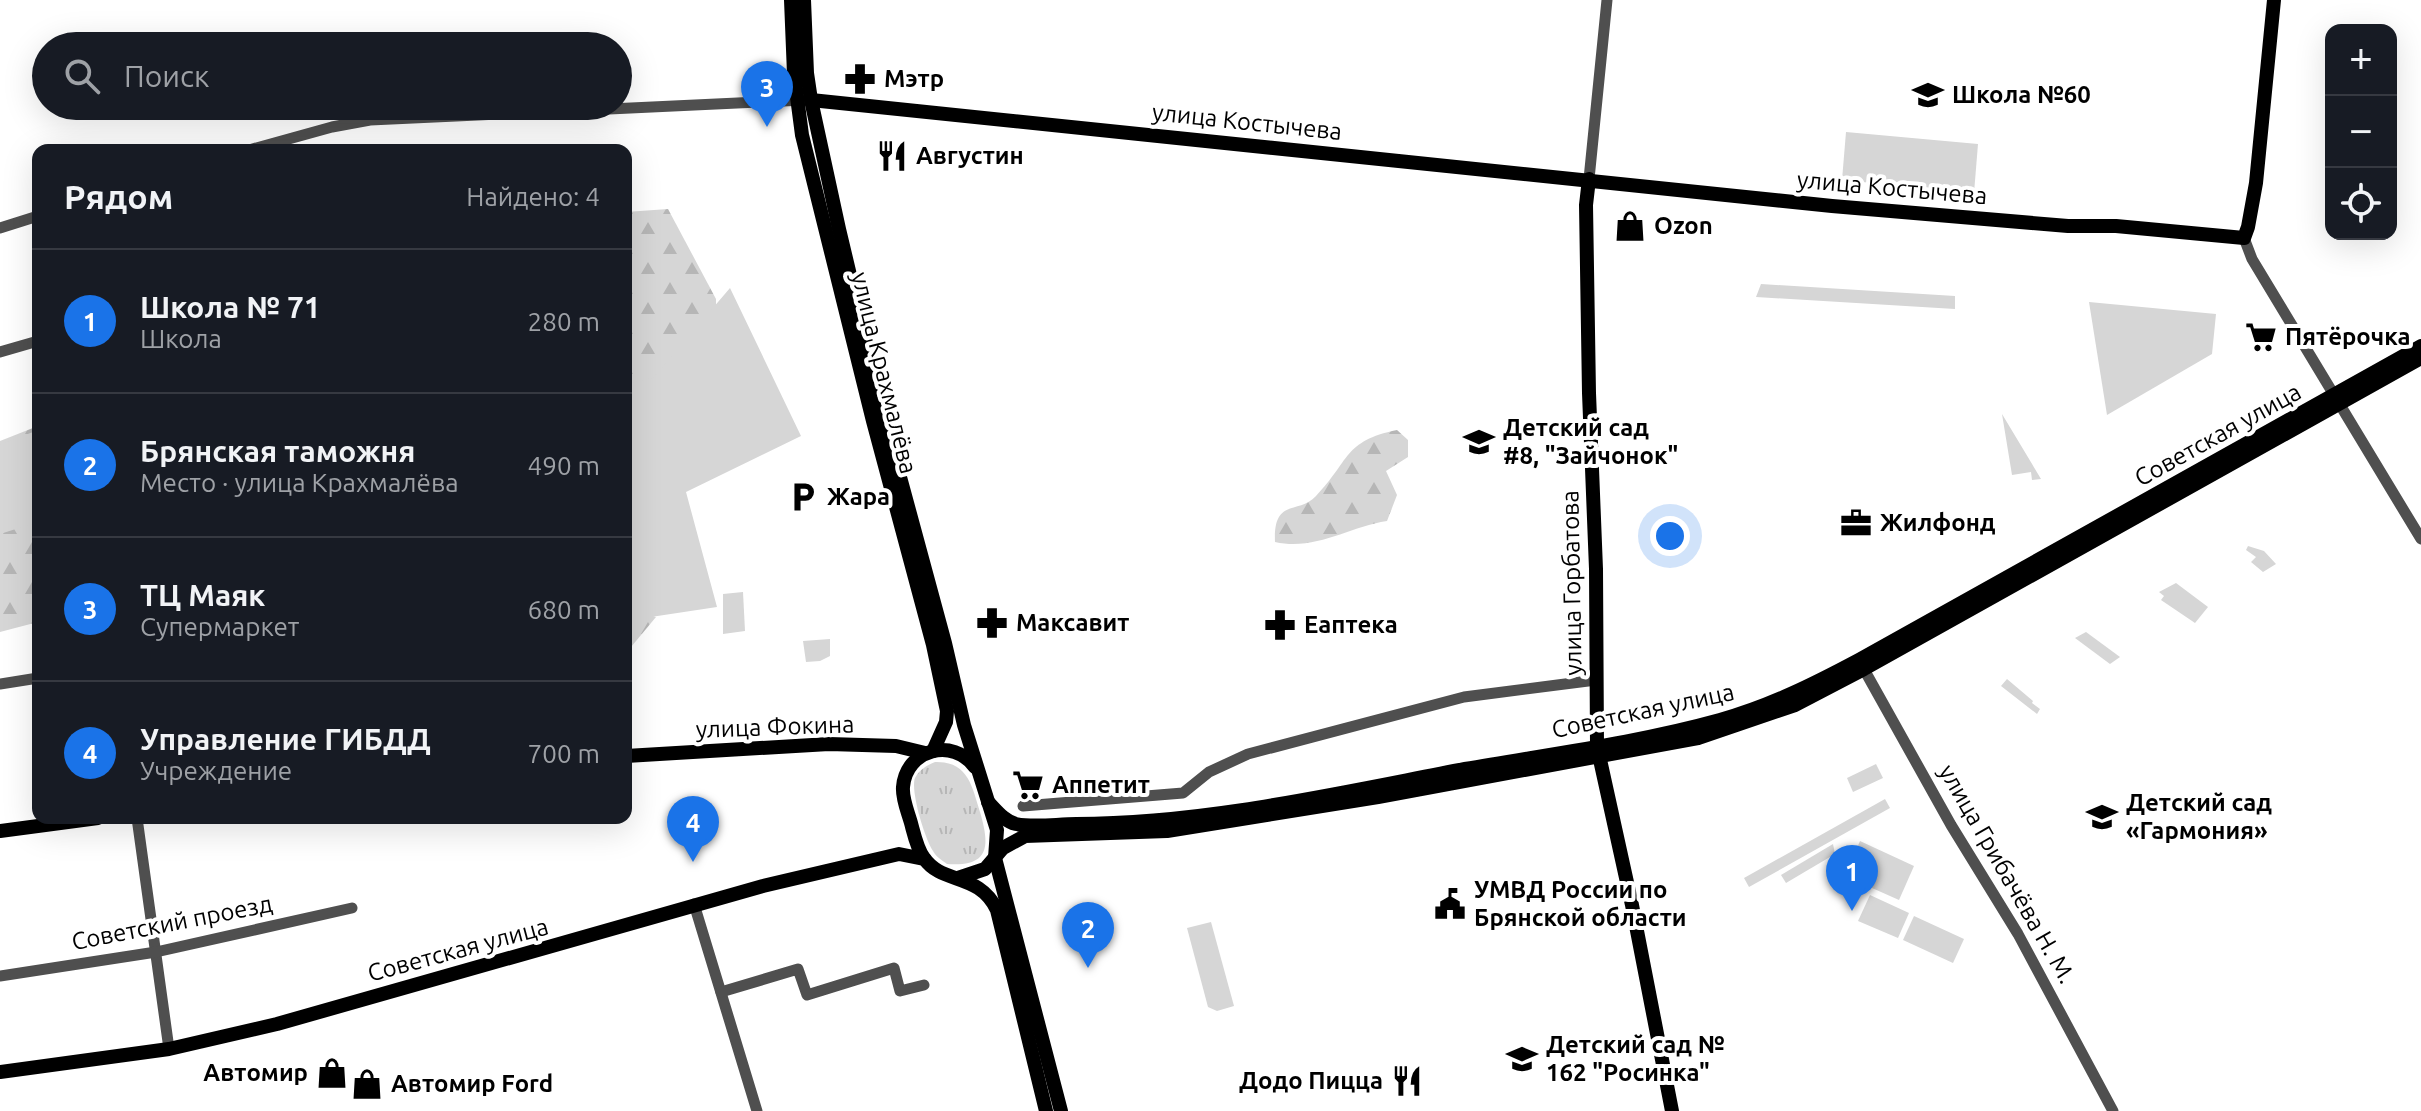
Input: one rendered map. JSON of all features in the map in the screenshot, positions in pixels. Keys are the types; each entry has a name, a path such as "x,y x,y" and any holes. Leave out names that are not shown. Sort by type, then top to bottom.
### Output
{"main road":[{"name":"улица Крахмалёва","path":"791,0 804,100 978,771"},
{"name":"улица Крахмалёва","path":"804,0 807,73 802,135 944,692 946,722 929,752"},
{"path":"2244,238 2256,183 2274,0"},
{"name":"улица Костычева","path":"804,100 1721,195 1965,218 2068,226 2116,226 2244,238"},
{"name":"улица Горбатова","path":"1589,179 1586,205 1589,393 1599,751 1672,1111"},
{"name":"Советская улица","path":"995,858 1011,842 1025,836 1167,831 1364,799 1599,751 1737,715 1862,665 2336,399 2421,346"},
{"name":"Советская улица","path":"2336,399 2421,358"},
{"name":"улица Фокина","path":"632,756 829,744 896,746 929,752"},
{"path":"1046,1111 997,910 990,895 946,874 924,859 914,834 903,786 910,767 929,752 945,749 958,753 978,771 997,830 995,858 1061,1111"},
{"name":"Советская улица","path":"988,802 1005,819 1016,824 1137,822 1278,803 1599,751"},
{"path":"0,831 53,824"},
{"name":"Советская улица","path":"0,1072 169,1049 288,1021 694,904 899,854 924,859"},
{"path":"958,878 985,869 995,858"}],"street":[{"name":"улица Горбатова","path":"1589,179 1607,0"},
{"name":"улица Костычева","path":"632,108 804,100"},
{"name":"улица Костычева","path":"271,144 370,120"},
{"path":"0,228 32,218"},
{"path":"2244,238 2252,259 2421,539"},
{"path":"0,352 32,343"},
{"name":"улица Грибачёва Н. М.","path":"1862,665 1951,825 2018,934 2113,1111"},
{"path":"0,684 32,679"},
{"path":"1023,806 1183,793 1209,772 1248,754 1464,697 1596,680"},
{"path":"138,824 169,1049"},
{"path":"694,904 757,1111"},
{"name":"Советский проезд","path":"0,976 156,952 352,908"},
{"path":"721,992 798,969 807,995 894,968 900,991 924,985"}],"green space":[{"path":"1846,132 1978,144 1974,193 1842,180"},
{"path":"668,209 716,299 716,348 632,420 632,212"},
{"path":"1761,284 1955,296 1955,309 1756,297"},
{"path":"730,288 801,436 686,492 717,607 632,620 632,383 653,378"},
{"path":"2089,302 2216,314 2212,354 2107,415"},
{"path":"2002,414 2041,479 2032,480 2031,472 2012,475"},
{"path":"32,428 32,624 0,632 0,441"},
{"path":"1397,430 1408,440 1408,457 1386,471 1397,495 1387,521 1318,541 1275,542 1275,528 1283,513 1316,496 1357,446"},
{"path":"32,432 32,524 0,534 0,445"},
{"path":"2248,546 2264,551 2276,564 2263,572 2251,562 2256,557 2246,550"},
{"path":"2176,583 2208,607 2195,623 2161,600 2164,596 2159,592"},
{"path":"743,592 745,631 723,634 723,594"},
{"path":"632,609 656,617 632,646"},
{"path":"2086,632 2120,657 2110,664 2075,638"},
{"path":"830,639 830,656 820,661 806,662 803,641"},
{"path":"2007,679 2040,709 2037,714 2001,686"},
{"path":"935,762 955,766 962,771 974,793 985,844 979,858 972,862 947,864 934,853 926,836 914,784 919,773"},
{"path":"1876,764 1883,778 1853,792 1847,778"},
{"path":"1885,799 1890,808 1749,887 1744,878"},
{"path":"1860,841 1914,866 1899,900 1845,876"},
{"path":"1833,844 1835,854 1786,883 1781,875"},
{"path":"1870,895 1909,913 1898,938 1858,921"},
{"path":"1914,916 1964,939 1953,963 1903,940"},
{"path":"1211,922 1234,1006 1217,1011 1208,1007 1187,928"}],"place":[{"name":"Мэтр","path":"860,79"},
{"name":"Школа №60","path":"1928,95"},
{"name":"ТЦ Маяк","path":"767,127"},
{"name":"Августин","path":"892,156"},
{"name":"Ozon","path":"1630,226"},
{"name":"Пятёрочка","path":"2261,337"},
{"name":"Детский сад #8, \"Зайчонок\"","path":"1479,442"},
{"name":"Жара","path":"803,497"},
{"name":"Жилфонд","path":"1856,523"},
{"name":"Максавит","path":"992,623"},
{"name":"Еаптека","path":"1280,625"},
{"name":"Аппетит","path":"1028,785"},
{"name":"Детский сад «Гармония»","path":"2102,817"},
{"name":"Управление ГИБДД","path":"693,862"},
{"name":"УМВД России по Брянской области","path":"1450,904"},
{"name":"Школа № 71","path":"1852,911"},
{"name":"Брянская таможня","path":"1088,968"},
{"name":"Детский сад № 162 \"Росинка\"","path":"1522,1059"},
{"name":"Автомир","path":"332,1073"},
{"name":"Додо Пицца","path":"1407,1081"},
{"name":"Автомир Ford","path":"367,1084"}]}
